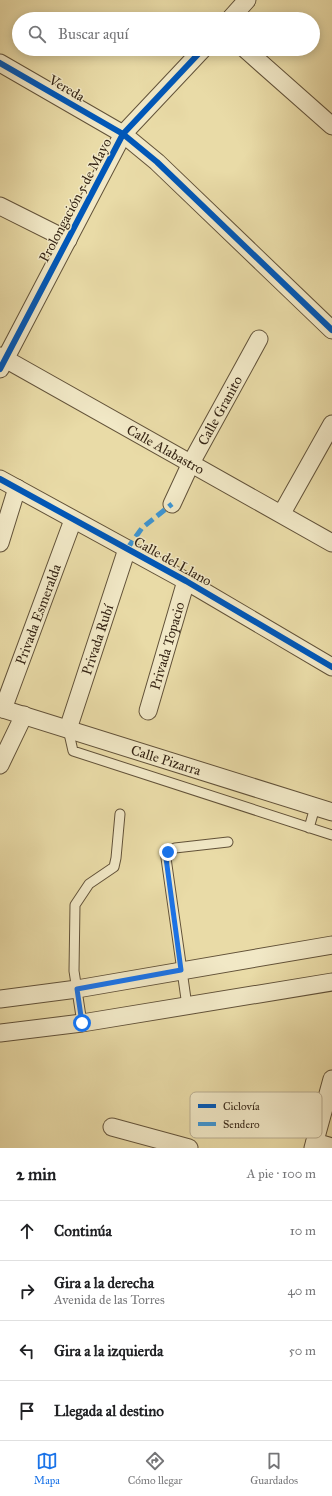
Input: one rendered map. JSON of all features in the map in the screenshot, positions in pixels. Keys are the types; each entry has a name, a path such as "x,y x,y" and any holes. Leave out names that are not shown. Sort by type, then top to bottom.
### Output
{"street":[{"path":"236,12 247,0"},
{"name":"Prolongación 5 de Mayo","path":"2,361 68,240 123,134 196,56"},
{"path":"253,56 332,126"},
{"name":"Vereda","path":"0,63 123,134 157,162 332,330"},
{"path":"0,206 68,240"},
{"name":"Calle Granito","path":"172,504 191,463 259,339"},
{"name":"Calle Alabastro","path":"2,361 191,463 332,543"},
{"path":"282,514 332,424"},
{"name":"Calle del Llano","path":"0,479 186,581 332,667"},
{"path":"0,543 17,488"},
{"name":"Privada Esmeralda","path":"1,708 73,520"},
{"name":"Privada Rubí","path":"68,730 127,549"},
{"name":"Privada Topacio","path":"148,711 186,581"},
{"name":"Calle Pizarra","path":"1,708 332,812"},
{"path":"0,765 24,715"},
{"path":"0,999 77,989 332,945"},
{"path":"0,1033 82,1023 332,982"},
{"path":"322,1116 332,1079"},
{"path":"112,1126 189,1148"},
{"path":"314,1145 332,1147"}],"lane":[{"path":"68,730 73,751 332,835"},
{"path":"309,828 315,807"},
{"path":"82,1023 74,971 75,905 89,884 114,867 120,814"},
{"path":"187,1006 166,858 168,852 175,848 228,842"}],"marked path":[{"path":"127,549 142,528 172,504"}],"cycle path":[{"path":"0,369 123,134 196,56"},
{"path":"0,63 123,134 157,162 332,330"},
{"path":"0,479 186,581 332,667"}],"route":[{"path":"82,1023 77,989 181,970 166,858 168,852"}]}
